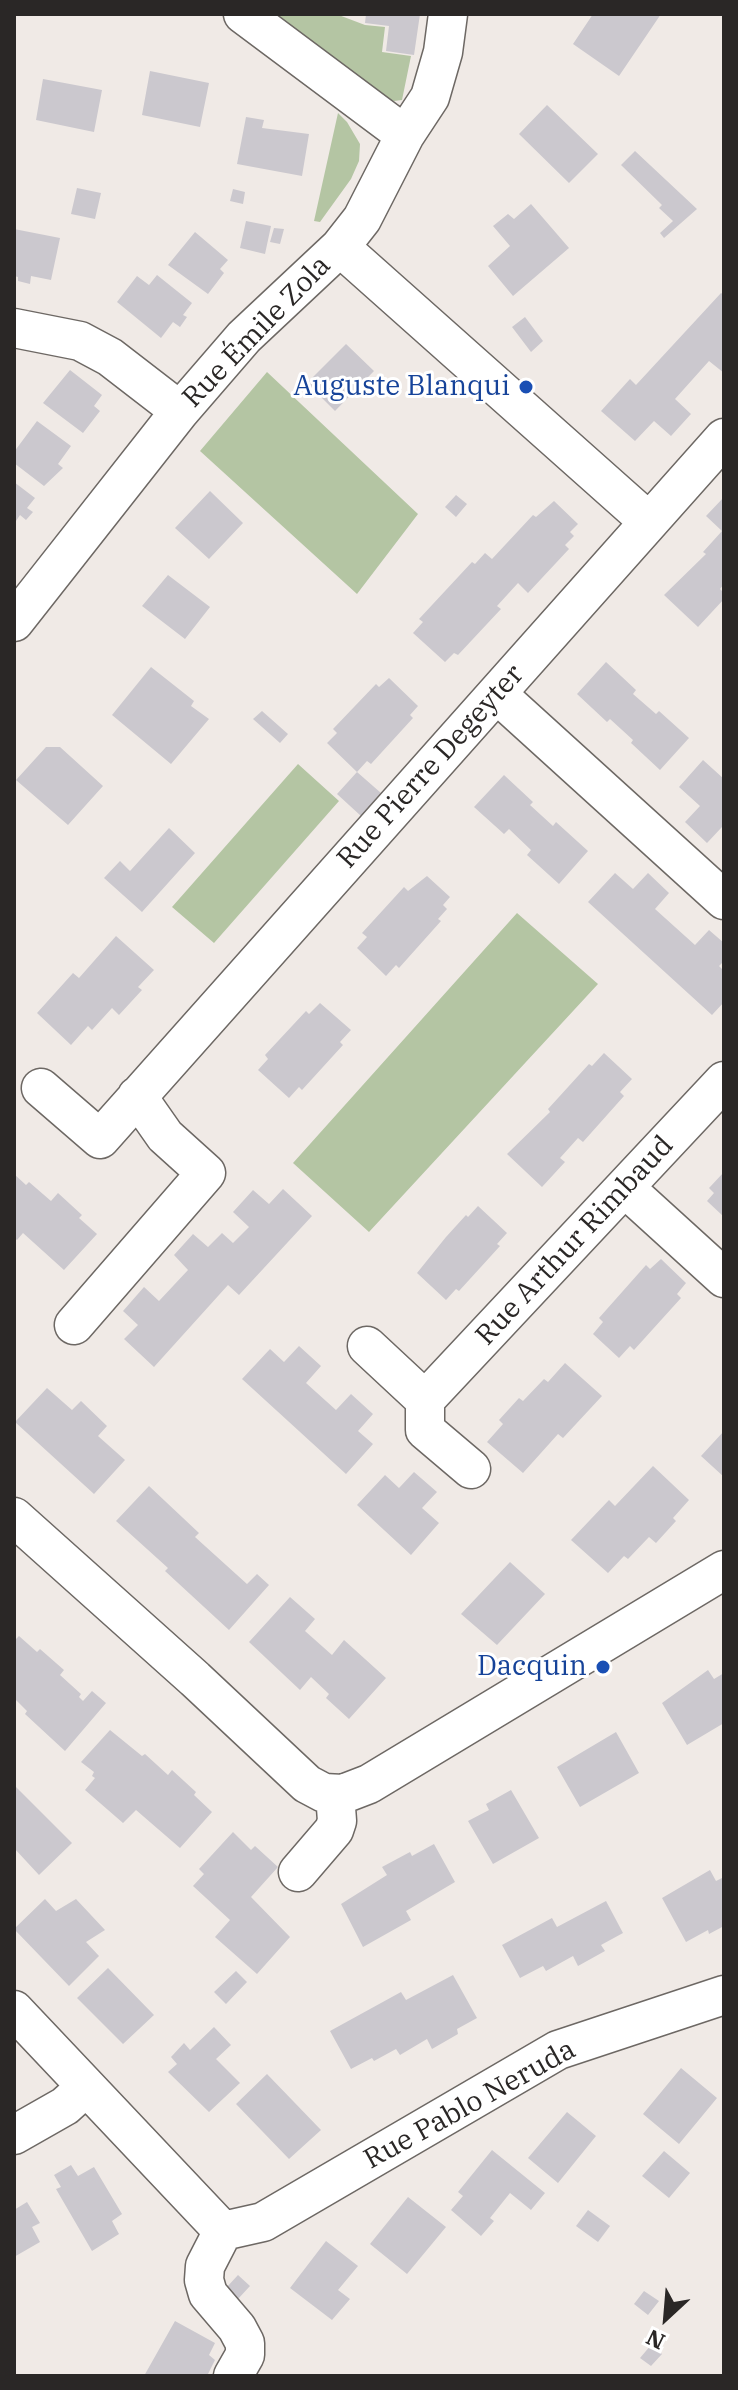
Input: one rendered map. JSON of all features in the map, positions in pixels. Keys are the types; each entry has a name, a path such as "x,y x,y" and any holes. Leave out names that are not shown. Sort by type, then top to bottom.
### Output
{"street":[{"path":"243,14 405,135"},
{"name":"Rue Émile Zola","path":"14,622 180,411 244,337 340,247 362,219 405,135 430,97 443,52 448,14"},
{"path":"340,247 648,521"},
{"path":"14,328 80,341 110,357 180,411"},
{"name":"Rue Pierre Degeyter","path":"41,1088 100,1139 724,438"},
{"path":"497,694 724,900"},
{"name":"Rue Arthur Rimbaud","path":"425,1400 724,1081"},
{"path":"74,1325 206,1173 165,1136 137,1096"},
{"path":"625,1188 724,1278"},
{"path":"367,1346 425,1400 425,1430 471,1469"},
{"path":"14,1517 307,1784 324,1793 335,1794 369,1784 724,1570"},
{"path":"298,1872 334,1830 337,1821 335,1794"},
{"name":"Rue Pablo Neruda","path":"223,2231 263,2222 558,2050 724,1995"},
{"path":"14,2010 223,2231 205,2266 204,2280 208,2294 237,2328 245,2343 245,2355 233,2376"},
{"path":"14,2135 65,2106 86,2087"}],"green space":[{"path":"274,14 336,14 365,25 385,27 382,52 411,56 402,100 381,97"},
{"path":"338,113 360,144 359,161 351,179 320,222 314,221"},
{"path":"267,372 418,514 357,594 200,451"},
{"path":"298,764 339,801 214,943 172,907"},
{"path":"517,913 598,984 369,1232 293,1163"}],"building":[{"path":"366,14 420,14 414,55 386,51 389,26 365,23"},
{"path":"593,14 661,14 619,76 573,44"},
{"path":"150,71 209,83 200,127 142,115"},
{"path":"43,79 102,90 94,132 36,120"},
{"path":"547,105 598,154 569,183 519,134"},
{"path":"246,117 264,120 262,128 309,134 302,176 237,164"},
{"path":"635,151 697,209 664,238 660,233 673,221 659,208 662,205 621,165"},
{"path":"77,188 101,193 95,219 71,214"},
{"path":"233,189 245,192 243,204 230,201"},
{"path":"531,204 569,248 513,296 488,266 510,246 493,226 508,214 514,219"},
{"path":"246,221 271,226 265,254 240,248"},
{"path":"274,228 284,229 280,244 270,242"},
{"path":"14,229 60,238 51,280 31,276 30,284 18,281 18,277 14,276"},
{"path":"195,232 228,260 220,269 224,273 208,294 168,265"},
{"path":"157,275 192,303 183,315 187,317 180,327 173,322 161,338 117,302 137,276 149,285"},
{"path":"721,293 724,295 724,373 709,361 675,399 691,414 671,436 654,421 635,441 601,411 630,379 636,385"},
{"path":"525,317 543,341 531,352 512,327"},
{"path":"346,344 374,371 335,411 307,383"},
{"path":"70,370 102,395 94,406 100,411 83,433 43,403"},
{"path":"37,421 71,446 58,464 63,468 44,486 14,463 14,452"},
{"path":"14,482 35,498 27,508 33,512 26,520 20,515 14,524"},
{"path":"210,491 243,523 209,559 175,528"},
{"path":"456,495 467,504 456,517 445,507"},
{"path":"724,497 724,584 720,589 724,599 698,627 664,595 706,554 703,552 722,531 706,516"},
{"path":"554,501 578,524 570,532 574,536 565,545 569,549 528,593 518,583 497,606 501,609 458,655 454,653 445,662 413,633 423,622 419,619 472,562 475,564 485,553 492,559 533,515 536,517"},
{"path":"168,575 210,607 185,639 142,606"},
{"path":"606,662 636,690 633,694 656,714 659,711 689,738 660,770 631,743 633,740 610,719 607,722 577,694"},
{"path":"151,667 194,701 191,706 209,719 171,764 112,715"},
{"path":"389,678 418,706 410,715 413,718 371,764 367,761 357,772 327,743 337,733 333,729 376,684 379,687"},
{"path":"262,711 288,734 280,743 253,719"},
{"path":"46,747 60,747 103,786 68,825 16,780"},
{"path":"703,760 724,779 724,828 707,843 685,822 700,806 679,787"},
{"path":"357,772 381,793 361,816 337,794"},
{"path":"504,775 553,826 556,822 588,851 559,884 527,855 531,850 509,829 504,834 474,807"},
{"path":"169,828 195,853 142,912 104,878 120,861 130,871"},
{"path":"615,873 633,889 648,873 669,893 655,909 695,945 709,930 724,943 724,961 719,966 724,971 724,1002 712,1015 588,902"},
{"path":"427,876 450,897 443,905 447,909 438,919 441,921 399,968 396,965 386,976 357,948 367,937 362,933 404,887 408,891"},
{"path":"116,936 154,970 138,987 142,990 119,1015 112,1008 92,1030 88,1026 71,1045 37,1013 73,973 79,978"},
{"path":"320,1003 351,1030 340,1042 343,1045 302,1090 299,1087 289,1098 258,1070 268,1059 265,1055 306,1011 309,1014"},
{"path":"604,1053 632,1079 620,1092 624,1096 583,1142 578,1138 560,1158 565,1162 542,1187 507,1154 550,1112 548,1109 589,1064 592,1066"},
{"path":"724,1172 724,1217 707,1201 714,1193 709,1188"},
{"path":"14,1174 51,1201 58,1193 97,1234 64,1270 23,1233 17,1240 14,1238"},
{"path":"283,1189 312,1216 239,1295 228,1285 154,1367 124,1339 138,1325 123,1311 144,1287 159,1301 188,1270 174,1255 193,1234 208,1247 222,1233 233,1243 249,1227 233,1212 253,1190 269,1204"},
{"path":"478,1206 507,1233 480,1268 446,1300 417,1273 466,1215 468,1217"},
{"path":"661,1259 686,1283 677,1294 681,1298 634,1350 630,1346 619,1358 593,1334 603,1322 599,1318 646,1265 650,1269"},
{"path":"299,1346 321,1366 306,1383 336,1410 351,1394 373,1414 358,1431 373,1444 346,1474 242,1379 270,1349 284,1362"},
{"path":"565,1363 602,1396 563,1438 558,1434 523,1473 487,1442 503,1424 499,1420 519,1398 523,1401 544,1379 548,1382"},
{"path":"47,1388 72,1410 81,1401 107,1426 98,1436 125,1460 94,1494 15,1422"},
{"path":"724,1431 724,1477 701,1456"},
{"path":"653,1466 689,1500 673,1518 676,1521 656,1543 649,1537 628,1559 624,1556 608,1573 571,1540 609,1500 615,1506"},
{"path":"414,1472 437,1492 422,1508 439,1523 411,1555 357,1505 385,1475 399,1488"},
{"path":"149,1486 199,1533 195,1537 247,1584 257,1574 269,1585 229,1630 116,1521"},
{"path":"510,1562 545,1594 497,1645 461,1614"},
{"path":"290,1597 315,1619 305,1631 332,1655 344,1640 386,1678 349,1719 326,1698 329,1694 311,1677 300,1690 249,1642"},
{"path":"19,1636 64,1670 60,1675 81,1694 79,1697 83,1701 92,1691 106,1703 65,1751 25,1714 27,1711 14,1698 14,1641"},
{"path":"708,1670 714,1679 724,1673 724,1723 687,1745 662,1703"},
{"path":"110,1730 142,1756 145,1754 168,1775 172,1770 212,1812 180,1848 136,1810 123,1823 85,1790 95,1778 92,1776 94,1772 81,1762"},
{"path":"616,1732 639,1773 580,1807 557,1767"},
{"path":"14,1785 72,1843 39,1875 14,1848"},
{"path":"511,1790 539,1838 493,1864 468,1821 489,1810 486,1804"},
{"path":"233,1832 251,1850 255,1846 278,1867 251,1897 290,1937 257,1974 215,1937 230,1920 193,1886 204,1874 199,1869"},
{"path":"434,1844 455,1882 406,1911 411,1920 363,1947 341,1904 387,1875 382,1867"},
{"path":"710,1870 716,1881 724,1877 724,1926 709,1934 708,1930 686,1942 662,1898"},
{"path":"45,1899 56,1911 76,1899 105,1930 86,1942 99,1956 69,1986 14,1929"},
{"path":"606,1901 623,1933 601,1945 605,1951 578,1966 573,1956 546,1971 543,1966 520,1978 502,1945 552,1918 557,1927"},
{"path":"108,1968 154,2015 123,2044 77,1998"},
{"path":"236,1971 247,1982 226,2004 214,1992"},
{"path":"453,1975 477,2018 432,2049 427,2039 400,2055 396,2049 351,2069 330,2031 401,1992 406,2000"},
{"path":"214,2027 231,2045 216,2059 240,2083 209,2112 168,2072 177,2064 171,2057 184,2043 190,2050"},
{"path":"681,2068 717,2098 679,2144 643,2114"},
{"path":"267,2074 321,2130 289,2159 236,2104"},
{"path":"567,2112 596,2136 558,2183 528,2158"},
{"path":"492,2150 545,2193 531,2210 510,2193 490,2218 494,2221 481,2236 451,2210 463,2196 458,2192"},
{"path":"664,2151 690,2173 669,2198 642,2176"},
{"path":"71,2165 78,2176 94,2167 122,2214 112,2221 119,2234 92,2251 56,2189 61,2187 54,2175"},
{"path":"408,2197 446,2227 407,2274 370,2244"},
{"path":"27,2202 40,2223 32,2227 40,2242 14,2257 14,2210"},
{"path":"588,2210 610,2226 598,2242 576,2226"},
{"path":"326,2241 358,2266 338,2290 350,2299 332,2320 290,2288"},
{"path":"238,2275 250,2286 238,2299 226,2288"},
{"path":"644,2291 659,2301 648,2315 634,2304"},
{"path":"175,2321 215,2343 209,2355 215,2360 207,2376 144,2376"},
{"path":"651,2345 662,2354 651,2366 640,2358"}],"place":[{"name":"Auguste Blanqui","path":"526,387"},
{"name":"Dacquin","path":"603,1667"}]}
